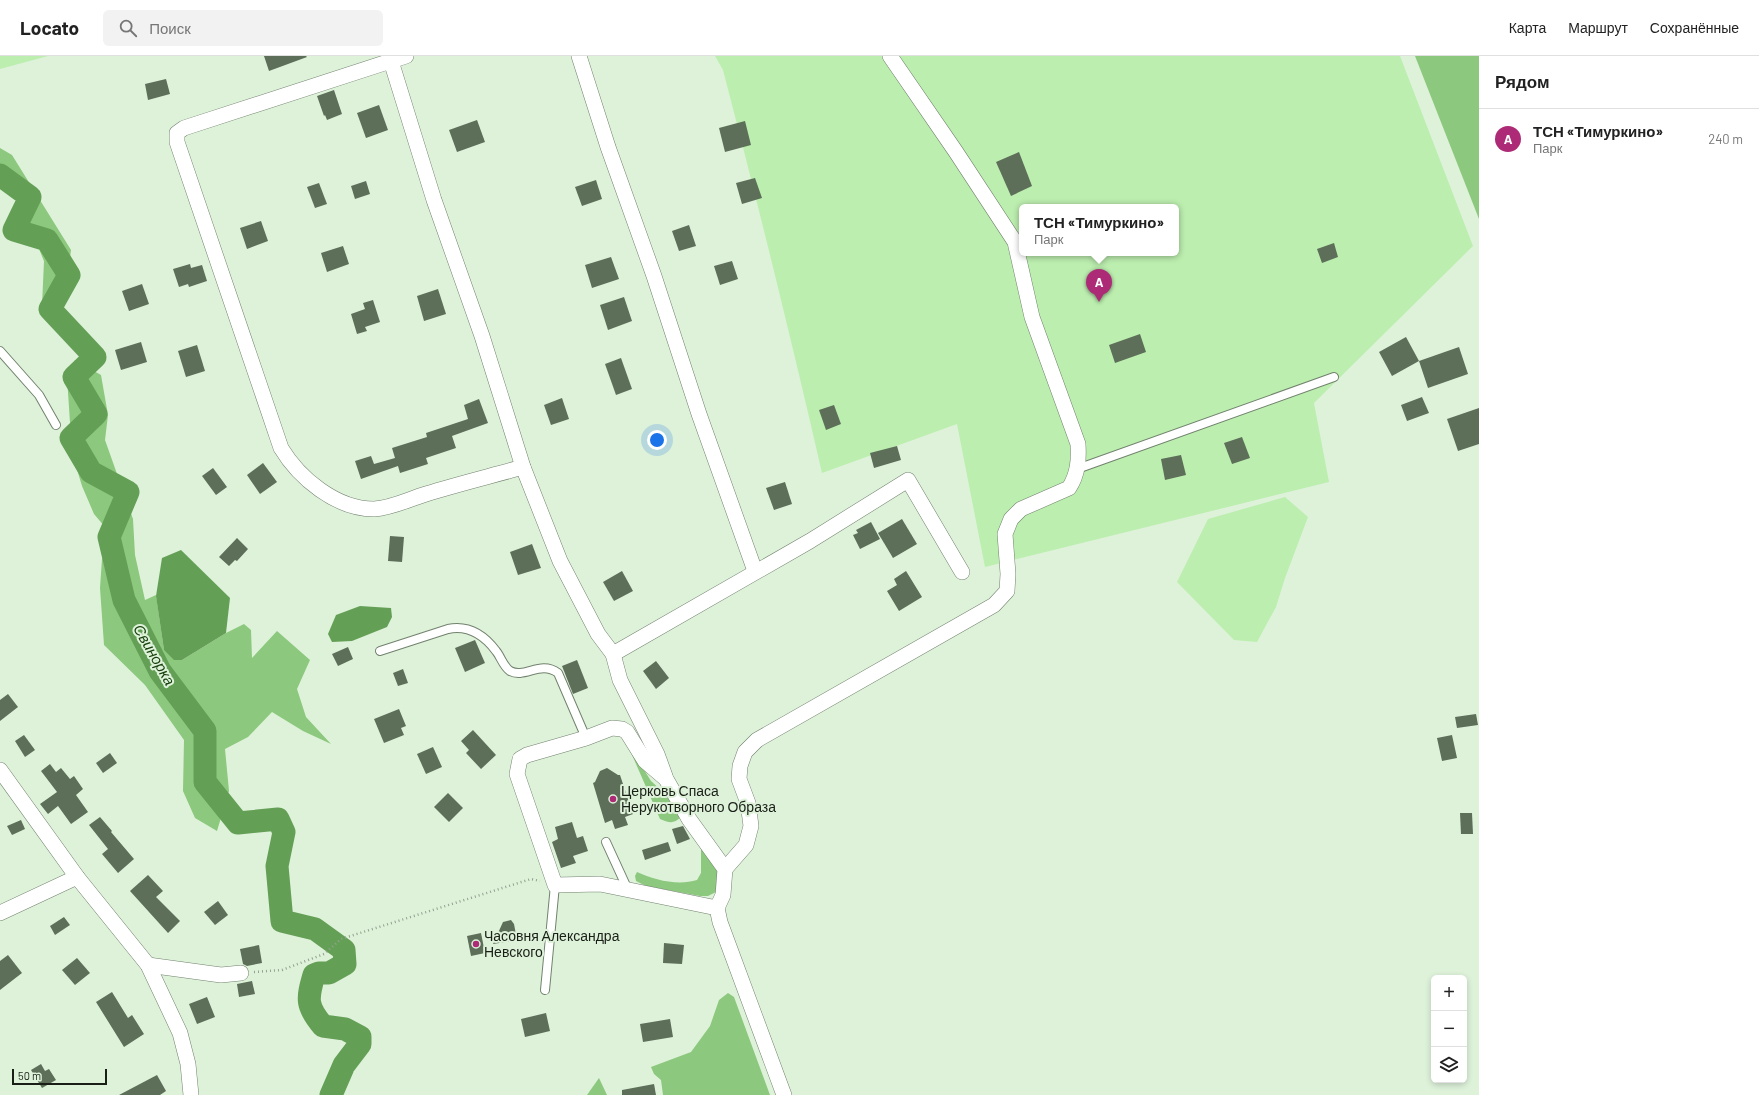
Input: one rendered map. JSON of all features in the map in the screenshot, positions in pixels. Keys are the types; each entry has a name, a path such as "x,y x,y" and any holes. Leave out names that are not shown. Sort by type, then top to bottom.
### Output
{"street":[{"path":"406,56 184,128 177,134 177,142 281,448 288,460 298,471 322,490 345,503 374,509 390,506 523,467"},
{"path":"579,56 608,147 654,276 699,414 755,571"},
{"path":"784,1095 723,931 717,908 722,896 725,869 746,845 751,826 748,803 739,779 740,766 745,752 757,740 994,605 1007,591 1008,574 1005,534 1011,519 1021,509 1070,488 1080,460 1078,444 1032,317 1015,242 956,152 890,56"},
{"path":"391,61 434,200 482,336 523,467 560,561 598,634 613,654 620,680 657,754 666,779 689,819 725,869"},
{"path":"613,654 755,571 810,541 908,480 962,572"},
{"path":"666,779 645,761 627,732 622,729 612,728 586,738 527,755 520,759 517,774 555,885 600,884 717,908"},
{"path":"0,770 77,877 148,965 180,1033 188,1064 191,1095"},
{"path":"0,914 77,877"},
{"path":"148,965 221,975 241,973"}],"lane":[{"path":"0,351 39,395 56,425"},
{"path":"1077,469 1334,377"},
{"path":"380,651 456,627 471,630 485,639 496,651 506,667 512,672 522,672 543,667 558,673 586,738"},
{"path":"606,842 628,890"},
{"path":"545,990 555,885"}],"path":[{"path":"241,973 282,970 324,954 341,939 531,879 555,885"}],"shaded area":[{"path":"0,56 48,56 0,69"},
{"path":"715,56 1400,56 1473,246 1314,403 1329,482 985,567 957,424 822,473 723,70"},
{"path":"1415,56 1479,56 1479,219"},
{"path":"0,148 12,155 71,250 63,309 42,305 44,261 20,203 0,187"},
{"path":"75,360 101,375 108,415 105,440 133,519 135,555 145,600 156,595 164,650 182,660 226,633 244,624 251,630 252,658 277,631 310,660 297,689 306,717 331,744 303,731 272,712 248,737 225,749 229,791 217,831 195,818 183,791 184,740 145,685 104,645 100,588 102,559 116,540 94,514 82,486 72,453 67,377"},
{"path":"1285,497 1308,517 1285,578 1276,607 1257,642 1234,640 1177,582 1208,519"},
{"path":"181,550 230,598 226,633 182,660 174,660 164,650 156,596 162,558"},
{"path":"360,606 391,608 392,617 387,627 352,641 332,642 328,634 336,615"},
{"path":"626,741 651,781 679,807 681,817 676,821 671,822 660,819"},
{"path":"701,846 720,875 718,891 708,896 700,896 646,886 636,881 635,876 637,872 666,881 690,882 697,880 701,873"},
{"path":"728,993 734,997 770,1095 663,1095 661,1080 654,1074 651,1067 691,1052 710,1026 719,1000"},
{"path":"599,1078 607,1095 587,1095"}],"building":[{"path":"264,56 306,56 307,57 269,71"},
{"path":"166,79 170,94 148,100 145,84"},
{"path":"334,90 342,114 327,120 325,115 324,116 317,96"},
{"path":"379,105 388,130 366,138 357,113"},
{"path":"477,120 485,142 457,152 449,130"},
{"path":"745,121 751,145 725,152 719,128"},
{"path":"1019,152 1032,186 1011,196 996,162"},
{"path":"755,178 762,198 742,204 736,183"},
{"path":"596,180 602,199 582,206 575,187"},
{"path":"366,181 370,194 355,199 351,186"},
{"path":"319,183 327,204 315,208 307,187"},
{"path":"261,221 268,241 247,249 240,228"},
{"path":"689,225 696,246 679,251 672,231"},
{"path":"1334,243 1338,257 1322,263 1317,249"},
{"path":"343,246 349,264 327,272 321,253"},
{"path":"611,257 619,279 592,288 585,265"},
{"path":"732,261 738,279 720,285 714,266"},
{"path":"190,264 191,268 202,265 207,281 189,287 188,284 179,287 173,269"},
{"path":"142,284 149,304 129,311 122,291"},
{"path":"438,289 446,314 424,321 417,296"},
{"path":"624,297 632,321 608,330 600,305"},
{"path":"373,300 380,322 365,327 367,331 357,334 351,314 365,309 363,303"},
{"path":"1140,334 1146,352 1115,363 1109,345"},
{"path":"1406,337 1419,361 1392,376 1379,352"},
{"path":"141,342 147,362 121,370 115,350"},
{"path":"197,345 205,371 186,377 178,351"},
{"path":"1459,347 1468,374 1428,388 1419,361"},
{"path":"621,358 632,389 616,395 605,364"},
{"path":"1422,397 1429,413 1407,421 1401,405"},
{"path":"562,398 569,419 551,425 544,405"},
{"path":"479,399 488,423 452,436 456,448 426,458 428,464 400,473 398,466 361,479 355,461 371,456 374,464 395,458 392,448 427,437 426,433 468,419 464,405"},
{"path":"834,405 841,424 826,430 819,410"},
{"path":"1479,408 1479,444 1458,451 1447,419"},
{"path":"1242,437 1250,458 1232,464 1224,443"},
{"path":"897,446 901,460 874,468 870,453"},
{"path":"1181,455 1186,475 1165,480 1161,459"},
{"path":"263,463 277,482 260,494 247,475"},
{"path":"213,468 227,487 216,495 202,476"},
{"path":"785,482 792,504 774,510 766,488"},
{"path":"902,519 917,544 893,558 878,533"},
{"path":"871,522 880,539 860,549 853,535 858,533 856,530"},
{"path":"390,536 404,537 402,562 388,561"},
{"path":"237,538 248,549 237,561 235,560 229,566 219,557"},
{"path":"532,544 541,568 518,575 510,552"},
{"path":"622,571 633,591 614,601 603,582"},
{"path":"906,571 922,597 899,611 887,591 897,585 894,579"},
{"path":"475,640 485,663 465,672 455,648"},
{"path":"348,647 353,659 338,666 332,654"},
{"path":"577,660 588,688 573,694 562,666"},
{"path":"656,661 669,678 656,689 643,671"},
{"path":"403,669 408,683 398,686 393,673"},
{"path":"8,694 18,707 0,721 0,700"},
{"path":"399,709 406,726 401,728 404,735 384,743 374,719"},
{"path":"1476,714 1478,725 1457,728 1455,717"},
{"path":"473,730 496,755 481,769 466,753 469,750 461,741"},
{"path":"24,735 35,750 25,757 15,741"},
{"path":"1452,735 1457,758 1442,761 1437,738"},
{"path":"433,747 442,767 426,774 417,754"},
{"path":"110,753 117,763 103,773 96,763"},
{"path":"50,764 56,772 61,768 70,779 74,776 83,789 76,795 88,812 71,824 58,806 48,814 40,804 57,792 41,771"},
{"name":"Церковь Спаса Нерукотворного Образа","path":"607,768 620,775 633,814 625,817 628,825 615,829 612,820 605,823 593,783 595,782 600,771"},
{"path":"448,793 463,808 449,822 434,807"},
{"path":"1460,813 1472,813 1473,834 1461,834"},
{"path":"100,817 134,859 118,873 102,854 108,849 89,825"},
{"path":"21,820 25,829 12,835 7,826"},
{"path":"572,822 577,838 583,836 588,851 573,856 576,863 561,868 552,842 558,839 555,827"},
{"path":"683,826 690,839 677,844 672,829"},
{"path":"668,842 671,851 645,860 642,850"},
{"path":"148,875 163,891 156,897 180,921 168,933 130,891"},
{"path":"218,901 228,915 215,925 204,912"},
{"path":"64,917 70,925 55,935 50,926"},
{"path":"511,920 514,924 517,940 493,944 503,922"},
{"name":"Часовня Александра Невского","path":"481,933 485,953 471,956 467,936"},
{"path":"664,943 684,945 682,964 663,963"},
{"path":"259,945 262,963 247,966 243,964 240,949"},
{"path":"8,955 22,973 0,990 0,961"},
{"path":"77,958 90,973 75,985 62,970"},
{"path":"252,981 255,994 239,997 237,984"},
{"path":"112,992 128,1018 132,1015 144,1034 124,1047 96,1002"},
{"path":"207,997 215,1017 197,1024 189,1004"},
{"path":"546,1013 550,1031 525,1037 521,1019"},
{"path":"670,1019 673,1037 643,1042 640,1024"},
{"path":"41,1064 45,1071 49,1069 56,1080 42,1088 31,1070"},
{"path":"157,1075 166,1091 160,1095 119,1095"},
{"path":"654,1084 656,1095 622,1095 622,1090"}],"waterway":[{"name":"Свинорка","path":"0,175 30,197 14,230 47,240 69,275 50,309 95,357 74,377 96,414 71,438 91,472 128,492 109,537 124,600 160,671 205,731 205,782 238,823 278,819 284,832 277,866 282,921 315,929 344,950 345,964 329,973 319,973 314,975 309,996 313,1013 323,1026 345,1029 360,1037 360,1044 344,1065 331,1095"}],"place":[{"name":"ТСН «Тимуркино»","path":"1099,302"},
{"name":"Церковь Спаса Нерукотворного Образа","path":"613,799"},
{"name":"Часовня Александра Невского","path":"476,944"}]}
